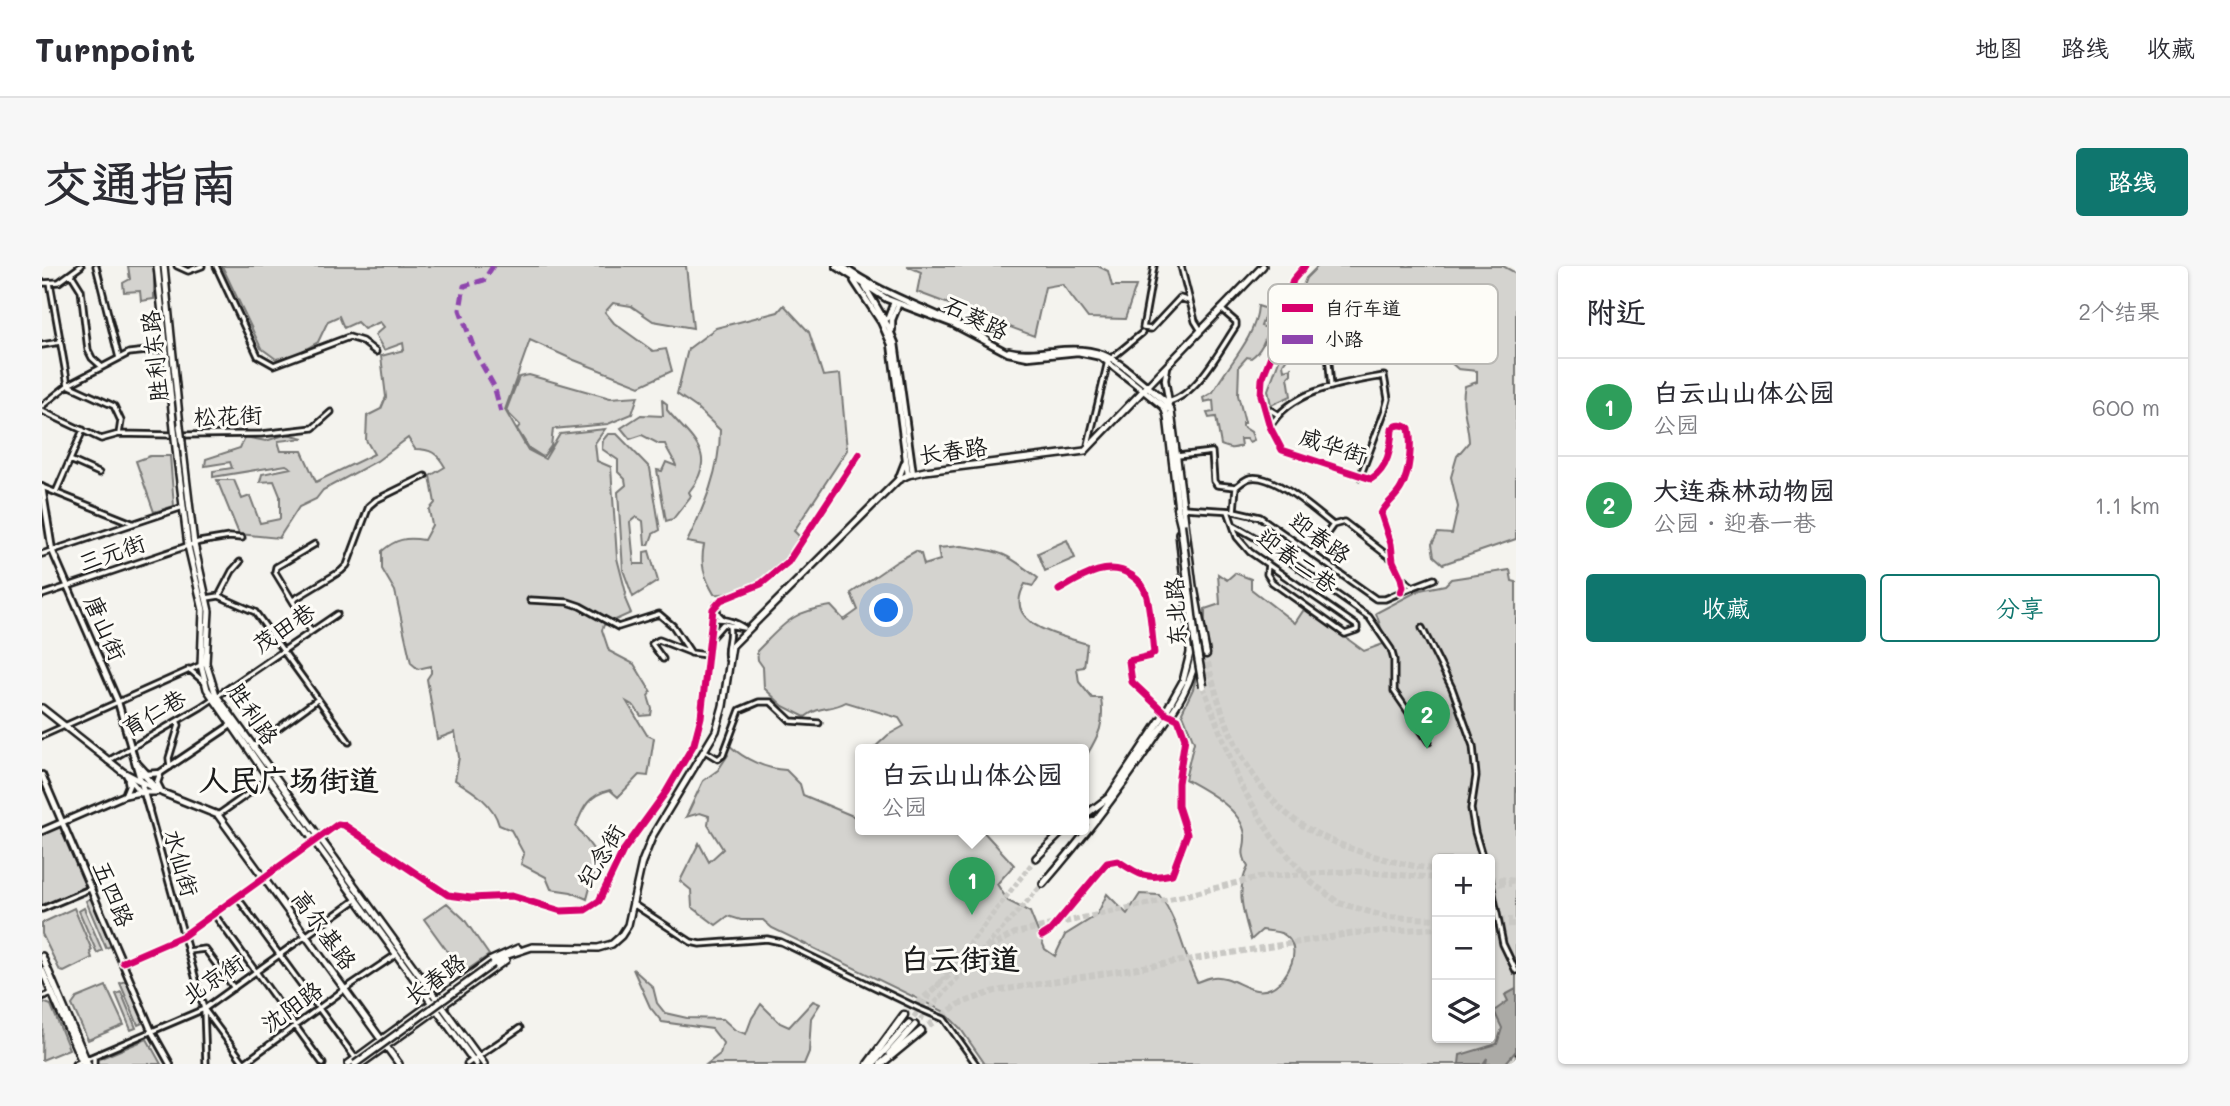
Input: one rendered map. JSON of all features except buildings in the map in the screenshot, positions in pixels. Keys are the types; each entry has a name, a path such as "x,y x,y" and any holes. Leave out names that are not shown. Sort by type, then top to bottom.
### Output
{"highway":[{"path":"1181,508 1195,639 1203,686"},
{"path":"1194,590 1206,654"},
{"path":"871,1064 904,1015"},
{"path":"884,1063 921,1031"}],"main road":[{"name":"胜利路","path":"157,266 177,458 186,505"},
{"name":"胜利东路","path":"164,266 182,442"},
{"name":"石葵路","path":"836,266 896,301"},
{"name":"石葵路","path":"842,266 864,285 953,324 1014,356 1079,352 1101,357 1111,360 1145,388"},
{"name":"长春路","path":"361,1064 435,1001 506,951 533,944 598,948 612,944 625,932 642,862 653,835 705,751 720,719 732,646 746,628 898,480 911,472 1085,451 1113,425 1200,329 1263,266"},
{"path":"853,276 891,344 905,461 911,472"},
{"path":"864,285 892,334"},
{"path":"879,310 882,302 896,301"},
{"path":"885,320 896,301"},
{"path":"896,301 892,334 911,472"},
{"path":"1167,365 1165,380 1171,411"},
{"path":"1145,388 1166,401 1171,411"},
{"name":"东北路","path":"1089,829 1168,714 1194,667 1197,627 1194,590 1167,416 1164,407 1145,388"},
{"name":"东北路","path":"1089,813 1109,797 1168,714 1183,681 1190,653 1177,456 1171,411"},
{"name":"胜利路","path":"182,442 186,505 203,610 204,682 231,725 252,748 268,779 318,839 357,899 435,1001"},
{"path":"898,480 905,461"},
{"name":"唐山街","path":"42,487 52,550 118,702 141,782"},
{"name":"胜利路","path":"191,545 209,611 203,664 214,697 435,1001 473,1061 484,1064"},
{"path":"42,708 133,780 141,792"},
{"path":"134,759 148,774 160,773 231,725"},
{"path":"125,795 133,780 134,759"},
{"path":"134,759 145,776 163,793"},
{"path":"123,772 129,785 125,795"},
{"path":"160,773 157,783 163,793"},
{"name":"五四路","path":"42,775 152,1032 170,1064"},
{"path":"133,780 218,815"},
{"name":"水仙街","path":"141,782 141,792 149,810"},
{"path":"42,831 125,795 141,792 163,793"},
{"path":"149,810 150,796 163,793"},
{"name":"高尔基路","path":"218,815 399,1064"},
{"path":"1089,821 1096,820"},
{"path":"1036,858 1059,835"},
{"name":"东北路","path":"1043,884 1083,837"},
{"name":"长春路","path":"355,1061 493,964 518,951 552,946"},
{"name":"长春路","path":"348,1064 439,1008 509,958 552,946"},
{"path":"42,956 84,1063"},
{"path":"42,970 78,1055 84,1063"},
{"path":"871,1064 912,1024 884,1063"}],"street":[{"path":"42,283 59,282 81,266"},
{"path":"96,266 119,358"},
{"path":"177,266 188,271 202,266"},
{"path":"216,266 258,356 274,365 349,337 362,341 376,352"},
{"path":"1154,266 1143,328 1151,329 1180,298 1189,301"},
{"path":"1181,266 1195,321 1200,329"},
{"name":"威华街","path":"1292,284 1305,266"},
{"path":"71,274 81,290 89,353 102,367"},
{"path":"50,283 68,385"},
{"path":"1168,402 1177,400 1196,385 1236,326 1236,322 1221,308"},
{"path":"1088,445 1111,360 1142,333"},
{"path":"42,345 60,342"},
{"path":"42,406 68,385 119,358 136,351 165,349"},
{"name":"威华街","path":"1268,364 1262,379 1261,395 1270,427 1282,450 1371,479 1379,474 1391,445 1392,429 1396,425 1409,428 1406,476 1401,489 1381,514 1401,578"},
{"path":"1329,364 1331,387"},
{"path":"1270,427 1277,414 1314,393 1384,376 1388,399 1360,477"},
{"path":"68,385 114,406 121,421 119,434"},
{"path":"1264,405 1277,414"},
{"name":"松花街","path":"42,411 102,439 119,434 261,434 313,428 331,412"},
{"path":"56,492 83,430"},
{"path":"1177,456 1212,452 1214,481 1217,485 1236,487 1250,478 1264,479 1279,486 1334,524"},
{"path":"728,659 726,649 730,629 718,614 716,603 761,584 788,562 859,454"},
{"path":"70,460 99,473"},
{"path":"293,600 347,565 369,506 425,476"},
{"path":"42,487 134,524"},
{"path":"1231,511 1236,487"},
{"path":"42,554 186,505"},
{"name":"迎春路","path":"1181,508 1231,511 1261,517 1376,599 1385,600 1434,579"},
{"name":"迎春二巷","path":"1231,511 1237,537 1244,545 1357,626 1357,630 1345,634 1272,582 1267,574 1268,564"},
{"path":"1312,554 1334,524 1343,522 1394,561"},
{"path":"1233,525 1256,538 1369,617 1391,649 1394,660 1394,691 1429,742"},
{"name":"三元街","path":"42,595 191,545 218,538 242,538"},
{"path":"311,631 275,572 276,567 316,544"},
{"path":"1384,553 1391,544"},
{"path":"219,596 240,562"},
{"path":"1042,936 1050,931 1107,863 1118,861 1138,874 1154,878 1172,874 1187,834 1178,806 1178,783 1185,738 1178,719 1168,714 1132,682 1129,661 1154,653 1147,596 1143,586 1126,571 1113,568 1090,573 1059,590"},
{"path":"1401,578 1401,592"},
{"path":"1401,578 1413,587"},
{"path":"207,598 219,596 256,612 349,743"},
{"path":"530,600 568,602 618,627 659,614 673,626 691,653"},
{"name":"纪念街","path":"123,962 183,936 338,824 344,825 448,895 460,898 512,896 561,911 585,910 603,895 622,851 666,792 694,744 701,716 710,621 716,603"},
{"name":"茂田巷","path":"214,697 337,614"},
{"path":"710,621 713,618 746,628"},
{"path":"708,642 725,622"},
{"path":"1422,628 1452,688 1473,746 1476,776 1471,809 1482,854"},
{"path":"663,659 652,644 654,641 659,640 691,653 706,655"},
{"path":"42,736 203,664"},
{"path":"189,669 204,682"},
{"name":"育仁巷","path":"108,761 214,697"},
{"path":"252,748 318,699"},
{"path":"705,751 718,759 723,755 740,710 759,702 771,702 791,720 819,723"},
{"path":"170,766 169,758 179,725 177,720"},
{"path":"218,815 268,779"},
{"name":"水仙街","path":"149,810 204,1009 244,1064"},
{"path":"42,909 92,888"},
{"path":"237,897 355,1061"},
{"name":"北京街","path":"84,1063 94,1056 204,1009 357,899"},
{"path":"633,904 691,942 700,944 767,939 781,942 918,1008 939,1015 976,1064"},
{"path":"1495,904 1503,944 1516,971"},
{"path":"214,914 323,1064"},
{"path":"188,951 205,949 234,988"},
{"name":"沈阳路","path":"244,1064 397,954"},
{"path":"42,997 52,993"},
{"path":"204,1009 206,1064"},
{"path":"473,1061 520,1028"}],"shaded area":[{"path":"128,266 154,266 154,299 141,301 140,291 124,292 123,283 130,279"},
{"path":"222,266 686,266 693,328 653,321 631,306 613,303 605,312 614,323 653,351 666,349 672,371 640,386 530,340 505,410 528,450 545,459 560,434 605,429 595,443 597,461 611,467 617,558 626,593 625,599 631,613 604,625 602,630 609,651 634,664 651,692 648,696 651,715 641,716 634,706 627,702 647,735 654,738 648,776 639,775 618,797 610,790 597,795 584,808 576,826 596,853 587,899 571,892 551,889 546,877 521,864 524,854 511,830 499,825 487,804 455,780 459,757 455,732 437,739 427,679 431,666 418,669 411,663 395,591 382,569 382,551 402,540 424,540 432,525 429,510 435,503 430,476 445,467 439,458 429,451 415,449 408,438 377,461 323,490 316,499 299,507 279,538 239,534 217,480 234,480 242,499 250,496 260,523 280,519 280,496 274,481 260,482 262,474 291,468 286,465 213,477 213,471 232,468 230,462 205,466 206,459 240,448 245,437 266,441 287,434 304,438 278,441 281,451 302,451 316,482 374,454 366,440 367,416 381,409 386,397 381,356 404,350 403,343 384,350 375,335 384,327 380,322 364,329 357,322 344,328 339,316 328,321 318,342 297,354 276,359 261,348"},
{"path":"907,266 1098,266 1108,271 1112,286 1136,286 1125,319 1088,318 1062,284 1045,287 1034,336 917,292 921,272"},
{"path":"1318,266 1503,266 1516,273 1516,539 1443,564 1434,556 1432,544 1438,533 1452,534 1458,507 1451,477 1457,456 1469,442 1464,407 1465,386 1477,382 1477,371 1458,369 1452,364 1498,364 1498,284 1304,284"},
{"path":"784,305 809,332 823,376 840,374 847,450 794,531 799,536 779,568 743,589 714,594 704,570 704,545 687,542 714,474 720,430 697,408 677,394 688,349 716,328 778,312"},
{"path":"1258,306 1267,309 1261,326 1268,328 1257,352 1251,358 1247,357 1239,366 1238,395 1245,423 1242,423 1242,426 1251,432 1254,440 1249,442 1247,439 1240,439 1241,446 1230,448 1221,445 1216,417 1209,418 1207,413 1214,412 1213,400 1204,402 1203,398 1213,392 1247,340"},
{"path":"1278,364 1283,364 1284,370 1291,368 1288,377 1291,396 1271,405 1268,390"},
{"path":"529,375 610,398 638,396 632,414 608,424 553,429 551,446 543,457 529,448 517,429 520,425 506,411 519,377"},
{"path":"662,400 667,404 667,410 693,439 702,457 698,479 689,492 691,496 673,519 666,521 657,470 662,471 666,462 676,466 675,462 665,444 659,444 642,435 630,439 621,428 641,415 663,416"},
{"path":"608,434 617,434 650,468 660,530 653,534 649,545 645,545 643,521 636,517 630,522 634,564 644,564 644,552 649,551 658,581 633,597 623,570 618,492 626,485 625,479 618,472 618,460 602,449 603,440"},
{"path":"150,456 170,456 174,506 154,512 136,461"},
{"path":"1067,540 1075,558 1045,571 1038,553"},
{"path":"961,546 1003,554 1038,578 1033,586 1025,584 1020,598 1021,609 1027,619 1049,632 1087,644 1084,667 1077,668 1079,682 1092,698 1101,698 1102,717 1097,737 1089,751 1089,744 878,744 904,726 899,718 846,702 815,711 805,717 783,706 764,688 763,667 758,660 757,651 790,620 807,611 831,606 844,620 858,610 851,593 916,551 921,554 924,565 940,560 938,548"},
{"path":"1510,570 1512,581 1516,582 1516,1064 985,1064 960,1028 943,1011 772,928 763,920 741,920 728,916 716,925 692,907 691,890 680,881 699,843 709,862 723,849 708,825 709,816 700,813 686,817 703,781 718,770 728,755 726,752 729,745 755,762 786,770 800,784 803,795 855,817 855,835 986,835 1014,865 997,884 1008,901 1030,912 1045,949 1055,956 1065,935 1097,915 1107,894 1127,914 1140,894 1159,895 1176,926 1197,982 1220,977 1256,990 1271,988 1288,971 1292,963 1293,947 1283,934 1276,932 1262,930 1251,940 1241,894 1248,867 1243,853 1245,835 1242,826 1221,801 1185,779 1194,742 1182,712 1193,689 1205,643 1205,609 1220,604 1218,574 1227,580 1235,573 1251,579 1251,589 1295,623 1305,608 1364,651 1386,643 1376,613 1420,590 1445,585 1451,579"},
{"path":"62,825 88,886 42,906 42,834"},
{"path":"91,898 111,946 106,948 86,901"},
{"path":"447,903 464,919 489,955 463,973 424,919"},
{"path":"74,908 92,950 92,958 64,972 60,971 42,934 42,923"},
{"path":"84,908 102,950 97,953 79,911"},
{"path":"633,969 653,987 657,1003 665,1013 687,1018 723,1019 735,1030 746,1034 761,1004 780,1023 789,1027 813,1001 820,1004 811,1018 809,1052 804,1064 707,1064 720,1054 723,1043 712,1029 662,1022 650,1007"},
{"path":"127,980 145,1022 138,1025 120,983"},
{"path":"106,986 124,1025 88,1040 72,1005 77,998"},
{"path":"1516,989 1516,1051 1505,1064 1486,1064 1487,1058 1483,1064 1459,1064 1460,1055 1497,1044 1502,1028 1495,1010 1508,1001 1505,995"},
{"path":"121,992 136,1028 131,1030 116,994"},
{"path":"43,1002 51,1005 69,1049 42,1060"},
{"path":"147,1039 161,1064 96,1064 94,1061"}],"tunnel":[{"path":"1206,654 1218,700 1237,746 1262,788 1278,806 1311,831 1345,847 1383,859 1432,869"},
{"path":"1203,686 1240,784 1272,837 1312,883 1339,903 1387,917 1432,919"},
{"path":"909,1023 1036,858"},
{"path":"904,1015 962,964 1015,933 1260,877 1354,871 1432,878"},
{"path":"1495,879 1516,881"},
{"path":"1495,883 1511,884"},
{"path":"915,1025 1043,884"},
{"path":"1495,920 1512,920"},
{"path":"1495,925 1516,924"},
{"path":"921,1031 959,1004 995,991 1355,933 1432,928"}],"marked path":[{"path":"493,266 484,280 464,286 460,310 476,354 494,386 501,412"}],"cycle path":[{"path":"1292,284 1305,266"},
{"path":"1268,364 1262,379 1261,395 1270,427 1282,450 1371,479 1385,464 1392,429 1400,425 1409,428 1410,450 1404,482 1381,514 1391,544 1393,561 1401,578 1401,592"},
{"path":"123,962 183,936 338,824 344,825 448,895 471,898 512,896 561,911 585,910 599,901 623,851 666,792 694,744 701,717 713,609 721,600 761,584 788,562 859,454"},
{"path":"1042,936 1050,931 1107,863 1118,861 1137,873 1149,876 1172,874 1187,834 1178,806 1178,783 1185,738 1178,719 1165,713 1132,682 1129,661 1154,653 1150,611 1143,587 1131,575 1113,569 1094,572 1059,590"}],"place":[{"name":"大连森林动物园","path":"1427,749"},
{"name":"白云山山体公园","path":"972,915"}],"district":[{"name":"人民广场街道","path":"289,781"},
{"name":"白云街道","path":"960,960"}]}
